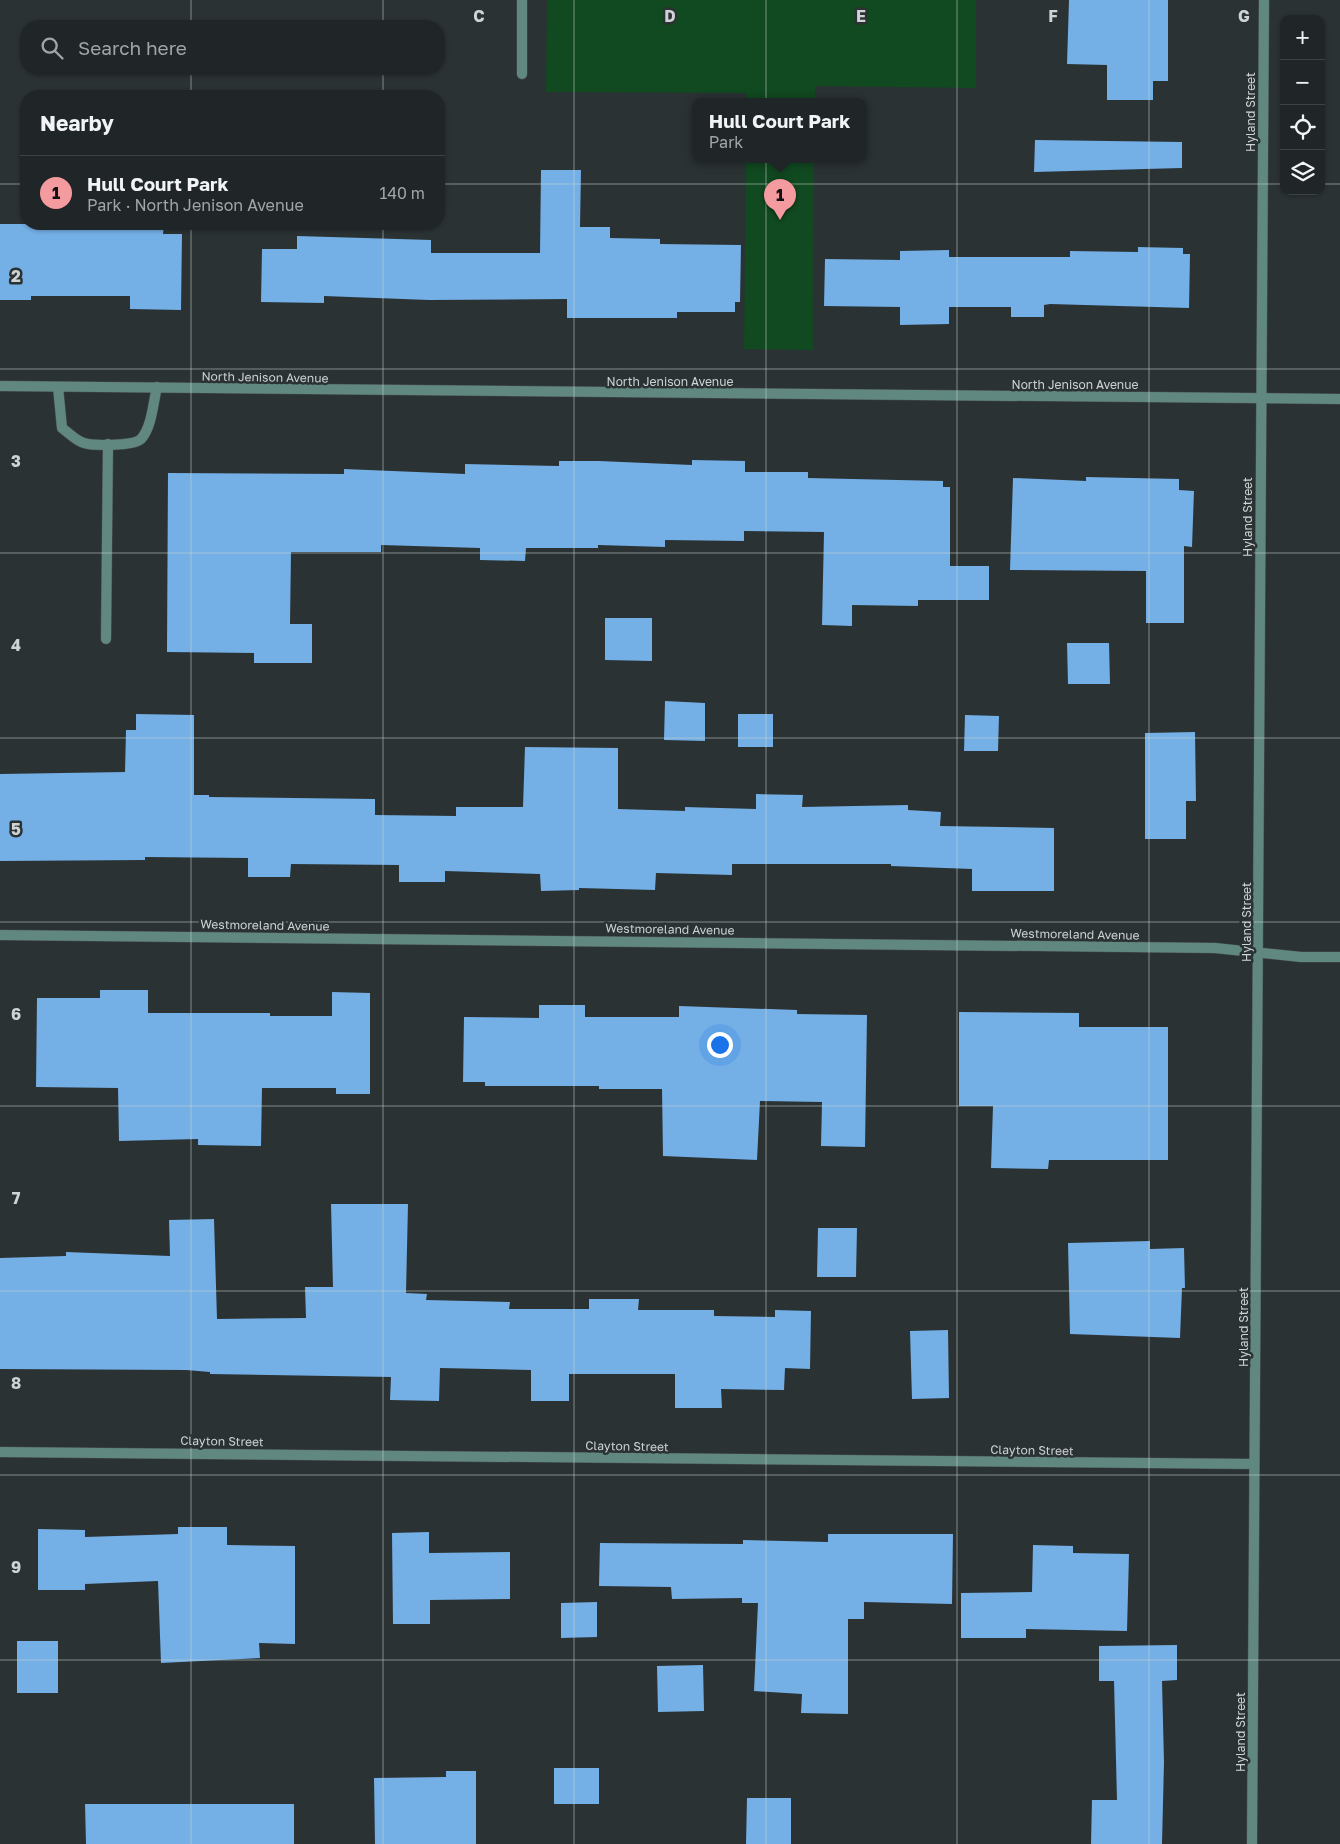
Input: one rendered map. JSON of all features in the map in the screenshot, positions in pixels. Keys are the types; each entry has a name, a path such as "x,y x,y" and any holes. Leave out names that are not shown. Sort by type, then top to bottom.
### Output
{"street":[{"path":"522,0 522,74"},
{"name":"Hyland Street","path":"1252,1844 1264,0"},
{"name":"North Jenison Avenue","path":"0,386 461,392 1340,399"},
{"path":"58,386 62,428 86,444 134,443 141,439 148,426 157,388"},
{"path":"106,639 108,444"},
{"name":"Westmoreland Avenue","path":"0,935 1215,948 1301,957 1340,957"},
{"name":"Clayton Street","path":"0,1452 1254,1464"}],"green space":[{"path":"547,0 976,0 976,88 815,86 815,98 746,98 746,93 546,92"},
{"path":"746,163 814,163 813,350 744,349"}],"building":[{"path":"1069,0 1168,0 1168,81 1153,81 1153,100 1107,100 1107,65 1067,64"},
{"path":"1035,140 1182,142 1182,168 1034,172"},
{"path":"541,170 581,170 580,227 610,227 610,238 660,239 660,244 741,245 740,302 735,302 735,312 677,312 677,318 567,318 567,299 429,300 324,296 324,303 261,302 262,249 297,249 297,236 431,240 431,253 540,253"},
{"path":"0,224 20,224 20,230 163,230 163,234 182,234 181,310 130,309 130,296 31,296 31,300 0,300"},
{"path":"1138,247 1183,248 1183,254 1190,254 1189,308 1050,304 1044,305 1044,317 1011,317 1011,307 949,307 949,324 900,325 900,307 824,306 825,259 900,260 900,251 949,250 949,257 1070,257 1070,251 1138,252"},
{"path":"692,460 745,461 745,472 808,472 808,478 943,481 943,487 950,487 950,566 989,566 989,600 918,600 918,606 852,605 852,626 822,625 824,532 744,531 744,541 665,540 665,547 598,545 598,548 526,548 525,561 480,560 480,548 381,545 381,552 291,552 290,624 312,624 312,663 254,663 254,653 167,652 168,473 344,474 344,469 465,474 465,464 559,466 559,461 599,461 692,465"},
{"path":"1086,477 1179,479 1179,490 1194,491 1192,547 1184,546 1184,623 1146,623 1146,571 1010,570 1013,478 1086,481"},
{"path":"605,618 652,618 652,661 605,660"},
{"path":"1067,643 1109,643 1110,684 1068,684"},
{"path":"665,701 705,703 705,741 664,740"},
{"path":"136,714 194,715 194,795 209,795 209,797 375,799 375,815 456,816 456,807 523,807 525,747 618,748 618,809 685,811 685,807 756,809 756,794 803,795 802,807 908,805 908,810 941,812 940,826 1054,828 1054,891 972,891 972,869 891,866 891,864 732,864 732,875 656,873 655,890 579,888 579,890 541,891 540,874 445,871 445,882 399,882 399,865 291,864 290,877 248,877 248,858 145,857 145,860 0,861 0,774 125,772 126,730 136,730"},
{"path":"738,714 773,714 773,747 738,747"},
{"path":"965,715 999,716 998,751 964,751"},
{"path":"1195,732 1196,801 1186,801 1186,839 1145,839 1145,733"},
{"path":"100,990 148,990 148,1013 270,1013 270,1016 332,1016 332,992 370,993 370,1094 336,1094 336,1088 262,1088 261,1146 198,1145 198,1139 119,1141 118,1088 36,1087 37,998 100,998"},
{"path":"539,1005 585,1005 585,1017 679,1017 679,1006 797,1010 797,1014 867,1015 865,1147 821,1146 822,1102 760,1101 757,1160 663,1156 662,1089 599,1089 599,1086 485,1086 485,1082 463,1082 464,1017 539,1018"},
{"path":"959,1012 1079,1013 1079,1027 1168,1027 1168,1160 1049,1160 1048,1169 991,1168 993,1106 959,1106"},
{"path":"331,1204 408,1204 406,1293 427,1294 426,1300 510,1302 509,1309 589,1309 589,1299 639,1299 638,1310 714,1310 714,1316 775,1317 775,1310 811,1311 810,1369 785,1368 784,1390 721,1389 722,1408 675,1408 675,1374 569,1374 569,1401 531,1401 531,1370 440,1368 439,1401 390,1400 391,1377 210,1374 210,1372 186,1370 0,1369 0,1258 66,1256 66,1252 170,1256 169,1220 214,1219 217,1319 306,1318 305,1287 333,1287"},
{"path":"818,1228 857,1228 856,1277 817,1277"},
{"path":"1150,1241 1150,1249 1184,1248 1185,1288 1182,1288 1180,1338 1070,1334 1068,1243"},
{"path":"948,1330 949,1398 912,1399 910,1331"},
{"path":"178,1527 227,1527 227,1545 295,1546 295,1644 259,1643 260,1658 161,1663 158,1581 85,1584 85,1590 38,1590 38,1529 85,1530 85,1537 178,1534"},
{"path":"429,1532 429,1553 510,1552 510,1599 430,1600 430,1624 393,1624 392,1533"},
{"path":"828,1534 953,1534 952,1604 864,1602 864,1619 848,1619 848,1714 801,1713 802,1694 754,1691 758,1603 742,1603 742,1598 672,1599 671,1587 599,1586 600,1543 743,1544 743,1540 828,1542"},
{"path":"1033,1545 1073,1546 1073,1553 1129,1554 1127,1631 1026,1629 1026,1638 961,1638 961,1593 1032,1592"},
{"path":"597,1602 597,1637 561,1638 561,1603"},
{"path":"17,1641 58,1641 58,1693 17,1693"},
{"path":"1177,1645 1177,1680 1162,1681 1164,1762 1162,1844 1091,1844 1092,1800 1117,1800 1114,1681 1099,1681 1099,1646"},
{"path":"703,1665 704,1711 658,1712 657,1666"},
{"path":"554,1768 599,1768 599,1804 554,1804"},
{"path":"446,1771 476,1771 476,1844 375,1844 374,1778 446,1777"},
{"path":"747,1798 791,1798 791,1844 746,1844"},
{"path":"85,1804 294,1804 294,1844 86,1844"}],"place":[{"name":"Hull Court Park","path":"780,220"}]}
